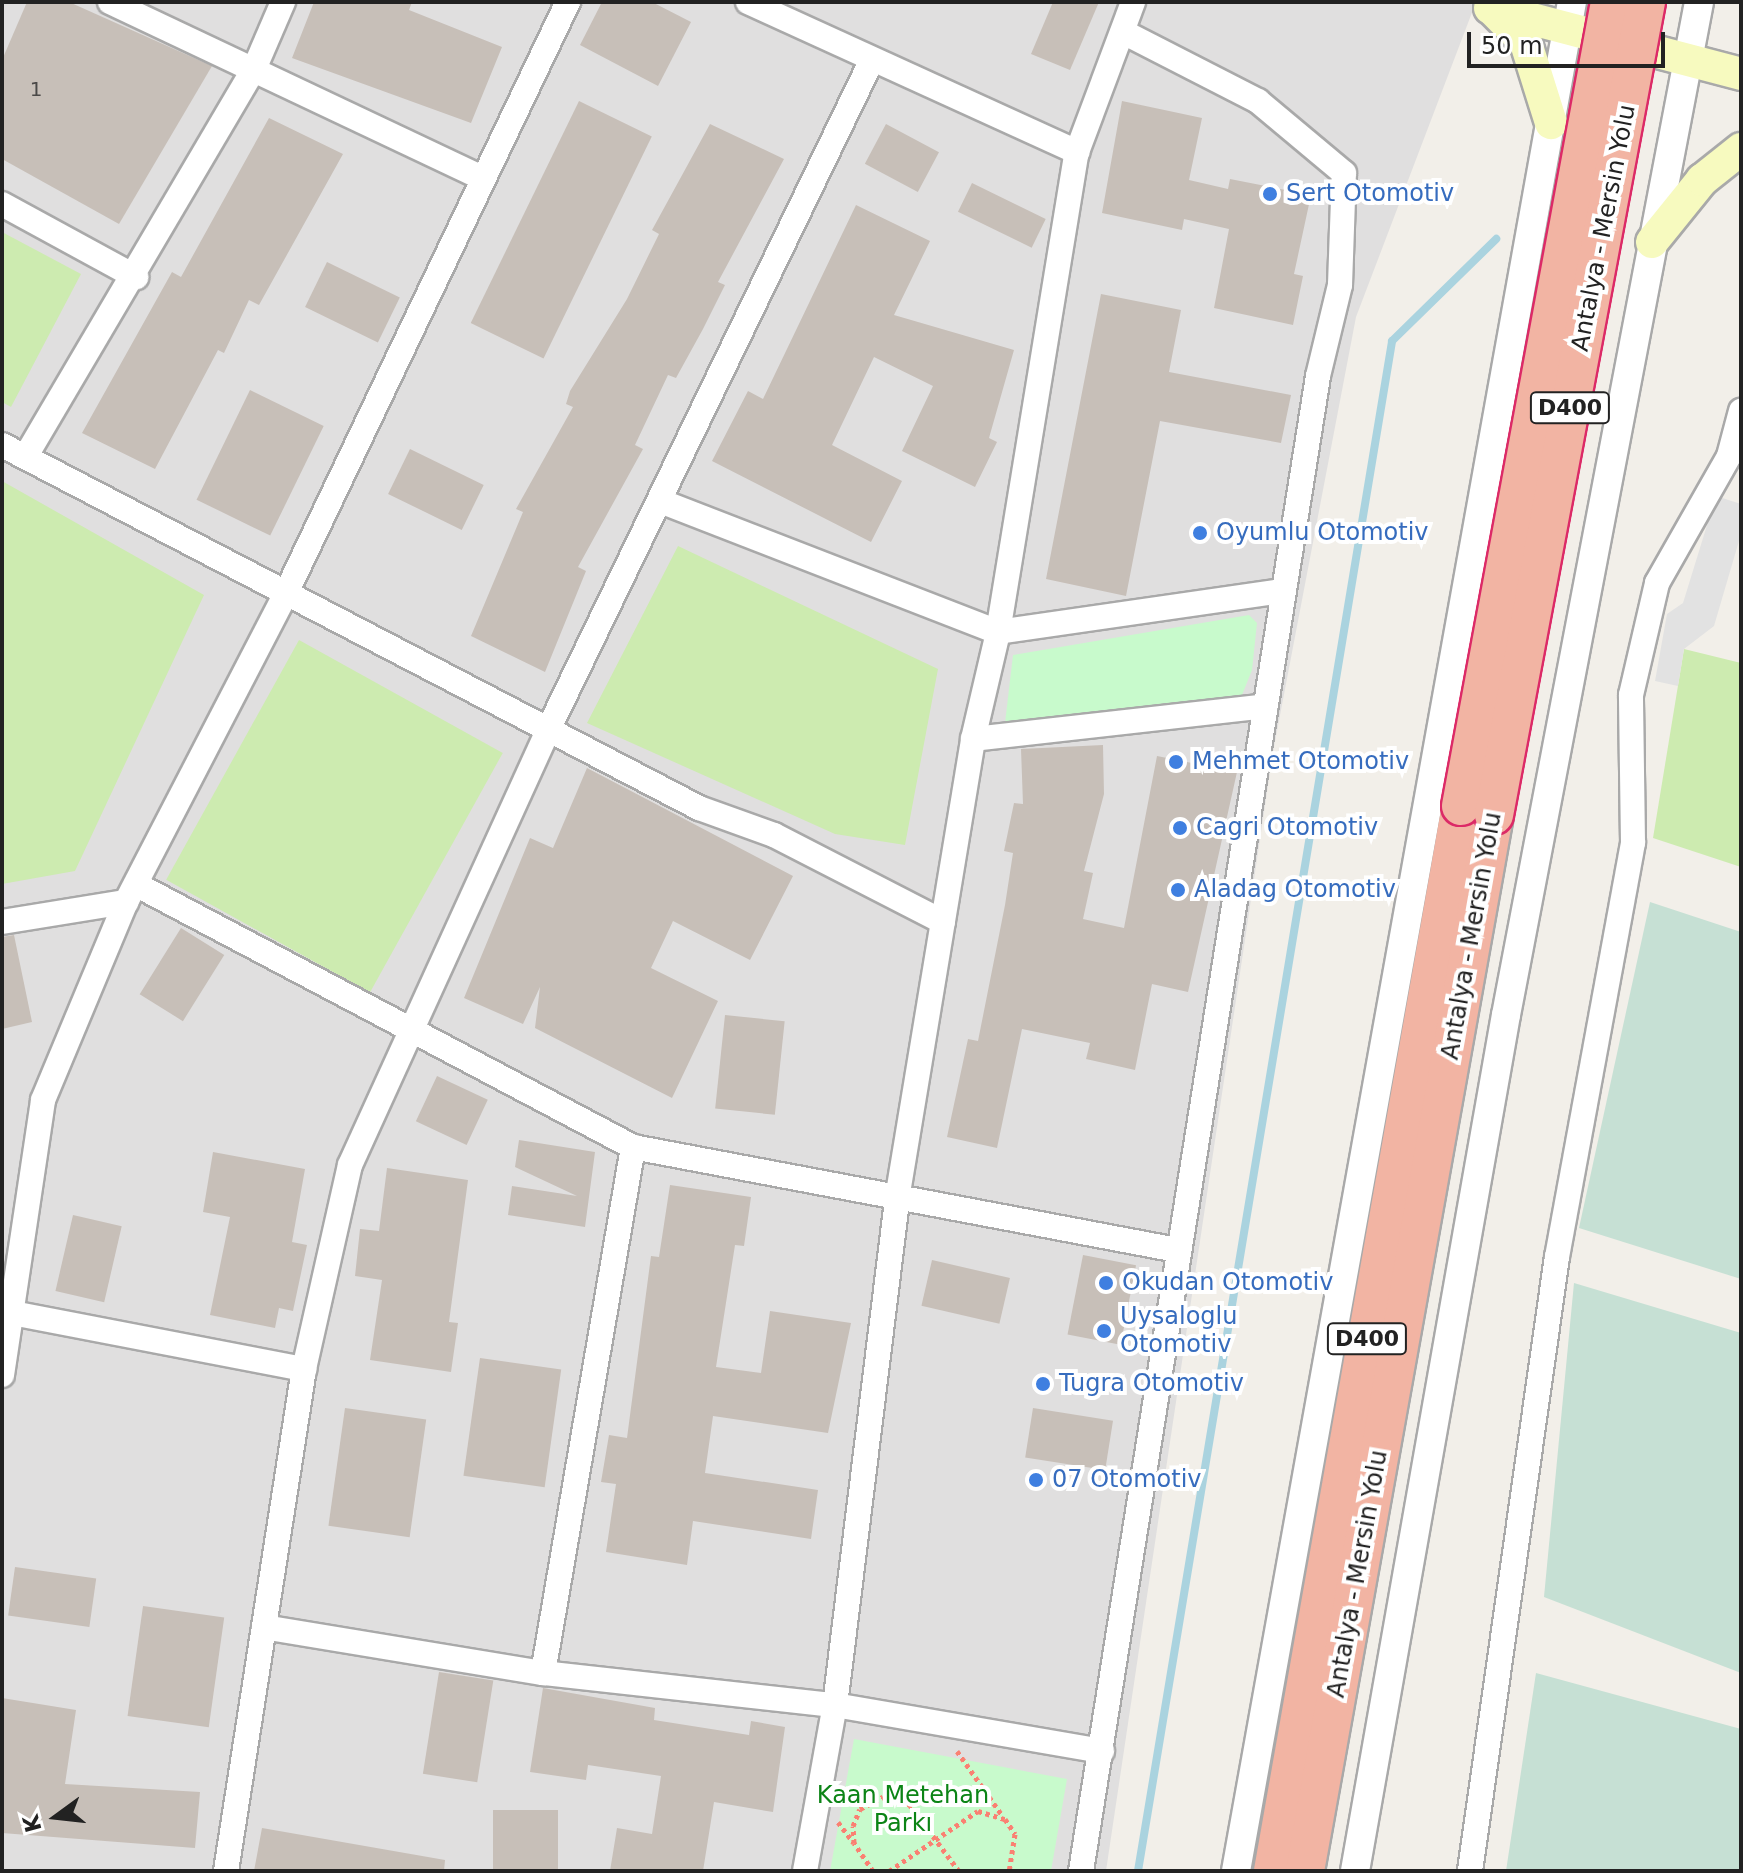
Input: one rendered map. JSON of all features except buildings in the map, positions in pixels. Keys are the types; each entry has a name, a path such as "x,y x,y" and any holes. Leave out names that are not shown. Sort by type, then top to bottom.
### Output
{"highway":[{"name":"Antalya - Mersin Yolu","path":"1305,1871 1610,2"},
{"name":"Antalya - Mersin Yolu","path":"1273,1871 1477,811 1646,2"}],"main road":[{"path":"1486,5 1569,17 1686,63 1741,74"},
{"path":"1486,5 1526,43 1551,123"},
{"path":"1652,242 1702,180 1741,149"}],"street":[{"path":"110,2 255,67 481,177"},
{"path":"27,454 136,277 255,67 283,2"},
{"path":"2,1375 7,1312 43,1100 132,894 287,591 481,177 568,2"},
{"path":"748,2 870,64 1077,152"},
{"path":"805,1871 835,1705 898,1193 973,739 998,632 1077,152 1133,2"},
{"path":"1355,1871 1652,242 1699,2"},
{"path":"1236,1871 1569,17"},
{"path":"1081,1871 1283,591 1340,285 1344,173 1258,101 1123,32"},
{"path":"226,1871 304,1369 350,1165 409,1029 548,730 870,64"},
{"path":"2,204 136,277"},
{"path":"1470,1871 1557,1257 1633,843 1631,695 1657,583 1735,458 1741,411"},
{"path":"2,445 27,454 548,730 943,922"},
{"path":"660,501 998,632 1283,591"},
{"path":"973,739 1265,706"},
{"path":"2,922 132,894 409,1029 633,1147 898,1193 1177,1250"},
{"path":"543,1673 633,1147"},
{"path":"7,1312 304,1369"},
{"path":"264,1627 543,1673 835,1705 940,1727 1102,1751"}],"path":[{"path":"940,1727 1005,1819 1017,1843 1009,1871"},
{"path":"873,1871 853,1835 866,1803 901,1799 935,1837 959,1871"},
{"path":"889,1871 935,1837 978,1811 1005,1819"}],"shaded area":[{"path":"2,2 1476,2 1356,317 1273,752 1106,1871 2,1871"},
{"path":"1716,496 1741,504 1741,534 1714,626 1684,649 1678,686 1655,681 1667,614 1683,603"}],"green space":[{"path":"2,232 81,274 11,407 2,402"},
{"path":"2,481 204,595 75,871 2,884"},
{"path":"678,546 938,669 905,845 835,834 587,723"},
{"path":"1249,615 1257,623 1252,670 1242,695 1229,704 1003,740 1013,655"},
{"path":"299,640 503,753 370,993 166,880"},
{"path":"1684,649 1741,663 1741,867 1653,838"},
{"path":"1650,902 1741,932 1741,1279 1579,1228"},
{"path":"1574,1283 1741,1333 1741,1673 1544,1597"},
{"path":"1536,1673 1741,1729 1741,1871 1506,1871"},
{"name":"Kaan Metehan Parkı","path":"854,1739 1067,1779 1051,1871 830,1871"}],"waterway":[{"path":"1138,1871 1392,341 1496,239"}],"place":[{"name":"Sert Otomotiv","path":"1270,194"},
{"name":"Oyumlu Otomotiv","path":"1200,533"},
{"name":"Mehmet Otomotiv","path":"1176,762"},
{"name":"Cagri Otomotiv","path":"1180,828"},
{"name":"Aladag Otomotiv","path":"1178,890"},
{"name":"Okudan Otomotiv","path":"1106,1283"},
{"name":"Uysaloglu Otomotiv","path":"1104,1331"},
{"name":"Tugra Otomotiv","path":"1043,1384"},
{"name":"07 Otomotiv","path":"1036,1480"}]}
